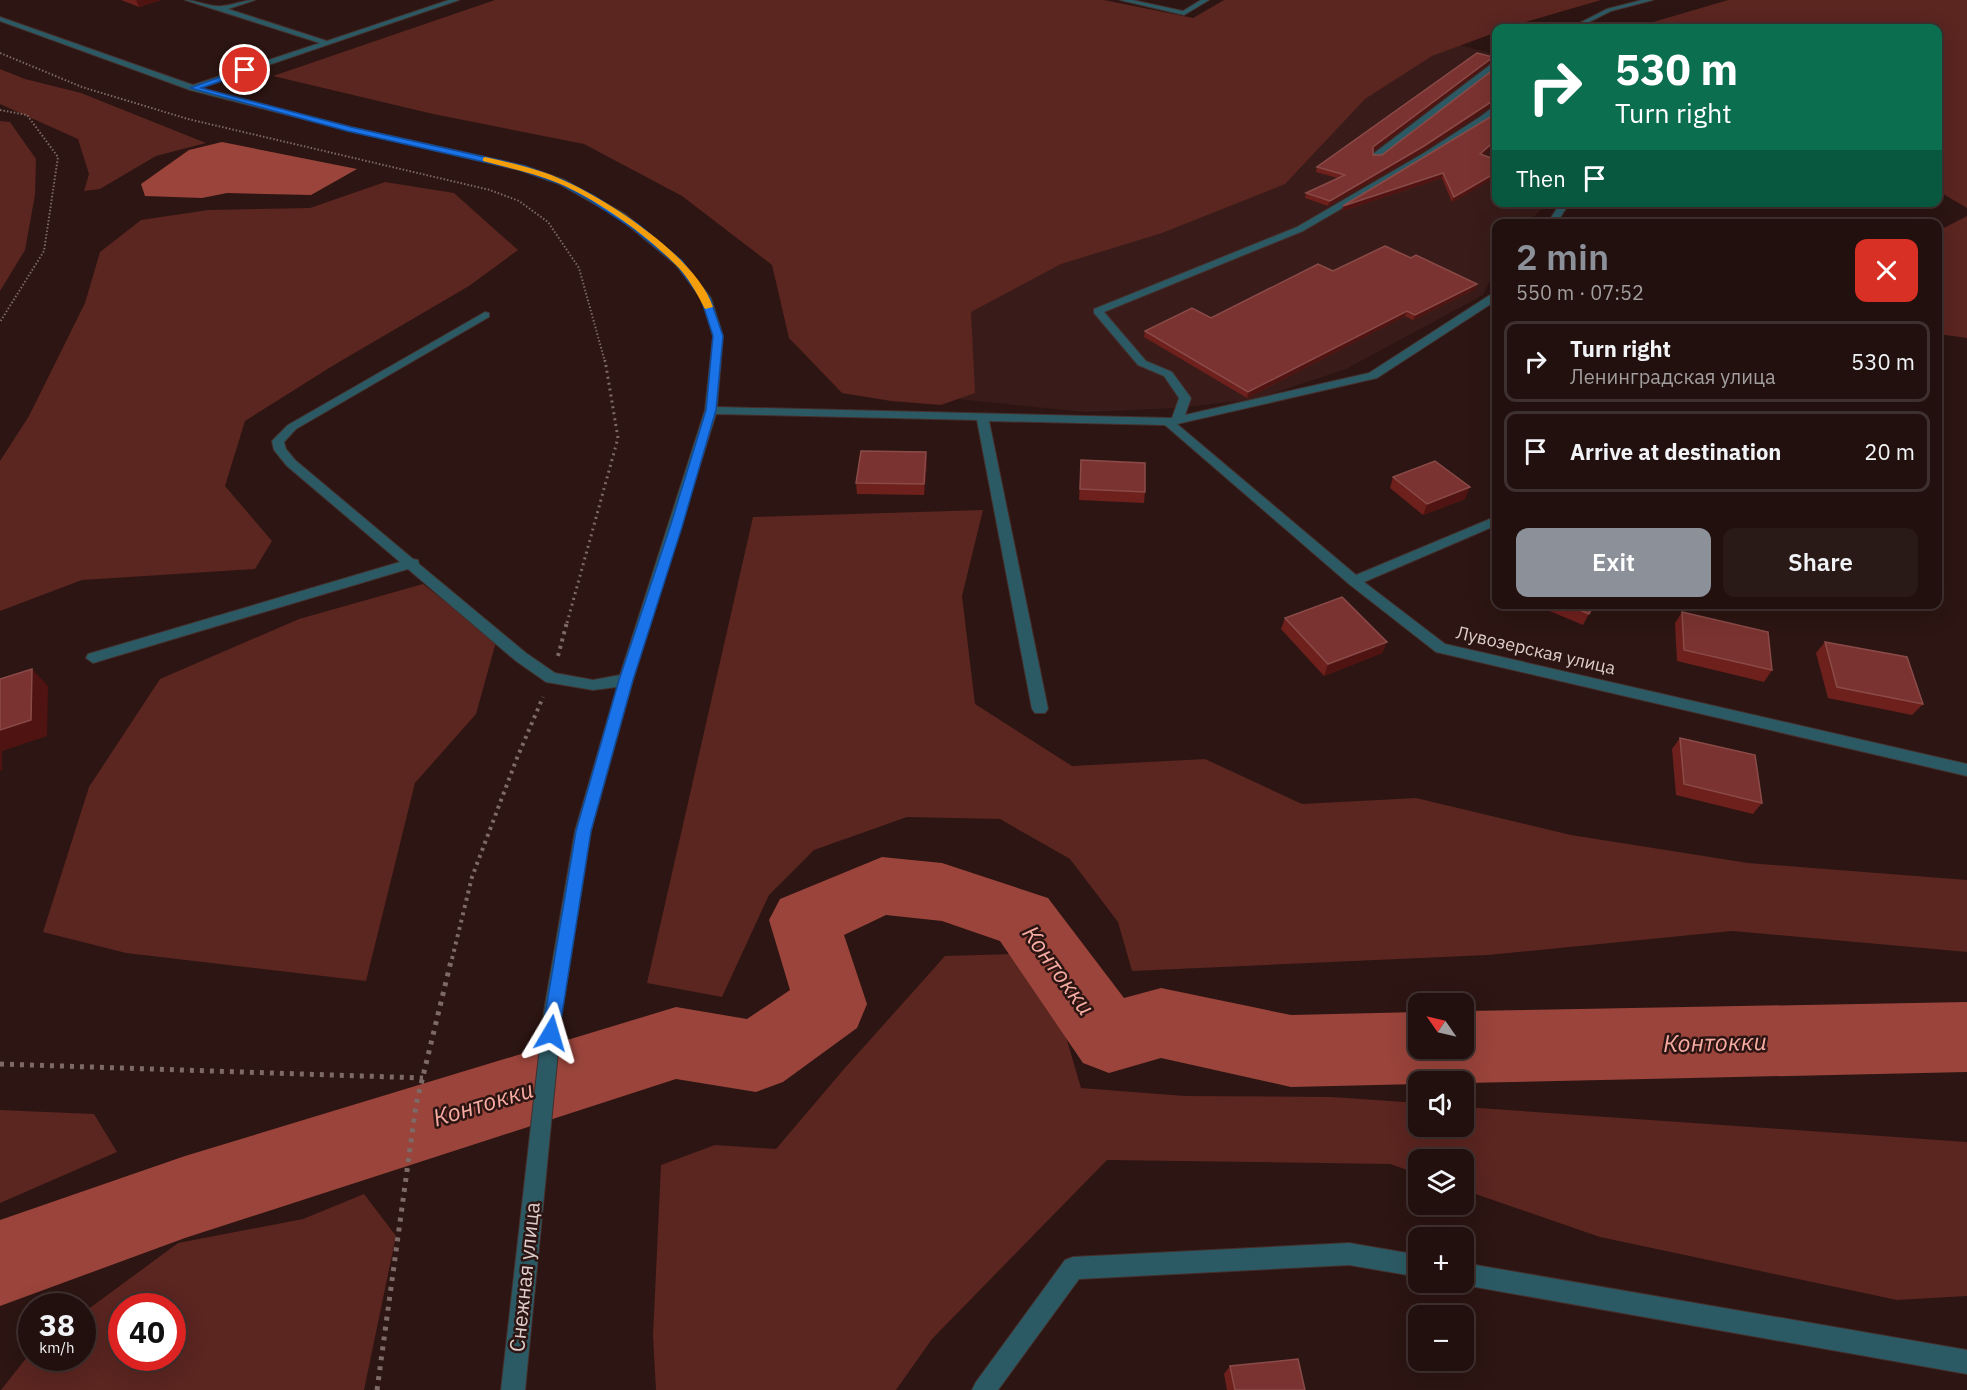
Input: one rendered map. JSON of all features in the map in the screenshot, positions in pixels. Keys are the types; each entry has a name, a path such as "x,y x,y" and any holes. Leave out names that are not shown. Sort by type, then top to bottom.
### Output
{"street":[{"path":"188,0 327,43"},
{"path":"221,9 252,0"},
{"path":"193,88 456,0"},
{"path":"1123,0 1184,13 1206,0"},
{"path":"1581,24 1609,10 1650,0"},
{"path":"0,19 193,88 350,129 522,168 562,182 622,216 679,262 706,298 718,336 711,410 626,680 593,685 551,678 521,657 291,463 280,450 278,441 292,427 485,315"},
{"path":"1376,156 1492,68"},
{"path":"1173,421 1185,398 1168,374 1142,363 1098,311 1300,229 1427,155 1483,119 1492,111"},
{"path":"711,410 983,419 1173,421 1372,376 1492,298"},
{"path":"983,419 1040,709"},
{"name":"Лувозерская улица","path":"1173,421 1354,581 1441,648 1967,770"},
{"path":"1354,581 1492,522"},
{"path":"93,658 413,564"},
{"name":"Снежная улица","path":"513,1390 553,1011 583,831 626,680"},
{"path":"984,1390 1072,1268 1349,1254 1408,1264"},
{"path":"1474,1276 1967,1362"}],"path":[{"path":"0,53 82,87 188,118 490,190 519,201 548,222 579,268 602,346 618,438 551,678 517,758 472,877 416,1106 378,1390"},
{"path":"0,110 27,115 58,157 44,251 0,322"},
{"path":"0,1065 423,1078"}],"shaded area":[{"path":"495,0 1104,0 1193,18 1224,0 1601,0 1519,24 1492,24 1492,34 1432,56 1365,99 1285,184 1162,233 1061,264 971,312 975,393 941,405 891,401 842,393 789,338 772,265 682,196 584,144 433,114 273,76"},
{"path":"1728,0 1967,0 1967,208 1942,193 1942,24 1647,24"},
{"path":"1452,43 1492,54 1492,207 1543,207 1532,219 1492,219 1492,276 1483,295 1346,369 1256,399 1177,408 1085,412 957,399 962,315"},
{"path":"0,69 25,79 81,93 206,143 156,156 100,189 84,191 89,174 78,139 0,104"},
{"path":"0,121 10,122 36,159 35,195 25,250 0,291"},
{"path":"222,142 357,169 311,195 227,193 202,198 145,196 141,184 189,150"},
{"path":"385,182 454,193 518,250 469,286 334,365 245,421 225,486 272,541 255,569 82,580 0,611 0,461 29,416 85,303 100,252 141,220 208,210 310,208"},
{"path":"1967,216 1967,338 1942,335 1942,229"},
{"path":"983,510 962,596 975,704 1072,766 1205,759 1302,804 1416,798 1571,835 1748,863 1967,880 1967,952 1732,931 1488,955 1132,971 1118,922 1070,859 1000,819 907,817 814,850 769,895 722,997 647,983 753,517"},
{"path":"423,584 496,642 476,714 415,783 366,981 126,953 43,932 89,787 160,679 299,619"},
{"path":"1013,954 1060,1016 1081,1088 1185,1096 1332,1097 1408,1102 1408,1137 1474,1137 1474,1108 1967,1142 1967,1296 1897,1300 1600,1237 1474,1193 1474,1149 1408,1149 1408,1170 1390,1164 1107,1160 932,1339 896,1390 656,1390 653,1336 661,1165 715,1145 776,1149 945,956"},
{"path":"0,1110 94,1114 117,1152 0,1203"},
{"path":"364,1194 396,1236 364,1390 1,1390 18,1368 18,1371 96,1371 96,1303 108,1295 108,1371 186,1371 186,1293 110,1293 178,1243 303,1219"}],"building":[{"path":"1477,53 1492,57 1373,147 1373,155 1382,155 1492,71 1492,101 1424,146 1330,201 1306,193 1345,175 1317,167"},
{"path":"1492,115 1492,143 1480,154 1492,158 1492,175 1454,197 1443,173 1343,206"},
{"path":"1385,246 1411,258 1416,255 1477,284 1415,315 1407,311 1248,392 1145,331 1192,308 1211,318 1318,264 1333,271"},
{"path":"861,451 926,452 924,484 856,483"},
{"path":"1081,460 1145,463 1145,492 1080,489"},
{"path":"1435,461 1470,487 1427,504 1393,477"},
{"path":"1342,597 1387,642 1328,664 1285,618"},
{"path":"1578,609 1592,609 1589,614"},
{"path":"1682,612 1768,632 1772,670 1684,650"},
{"path":"1825,642 1907,657 1923,704 1837,687"},
{"path":"32,669 31,720 0,730 0,679"},
{"path":"1680,738 1755,755 1762,803 1684,784"},
{"path":"1298,1359 1305,1390 1235,1390 1230,1366"}],"waterway":[{"name":"Контокки","path":"0,1263 185,1197 676,1043 756,1056 831,1004 804,920 882,886 942,892 1024,919 1109,1038 1161,1023 1291,1051 1408,1048"},
{"name":"Контокки","path":"1474,1047 1967,1037"}],"slow traffic":[{"path":"485,160 522,168 562,182 622,216 679,262 706,298 709,307"}],"route":[{"path":"245,70 193,88 350,129 522,168 562,182 622,216 649,236 679,262 706,298 718,336 711,410 626,680 583,831 551,1033"}]}
